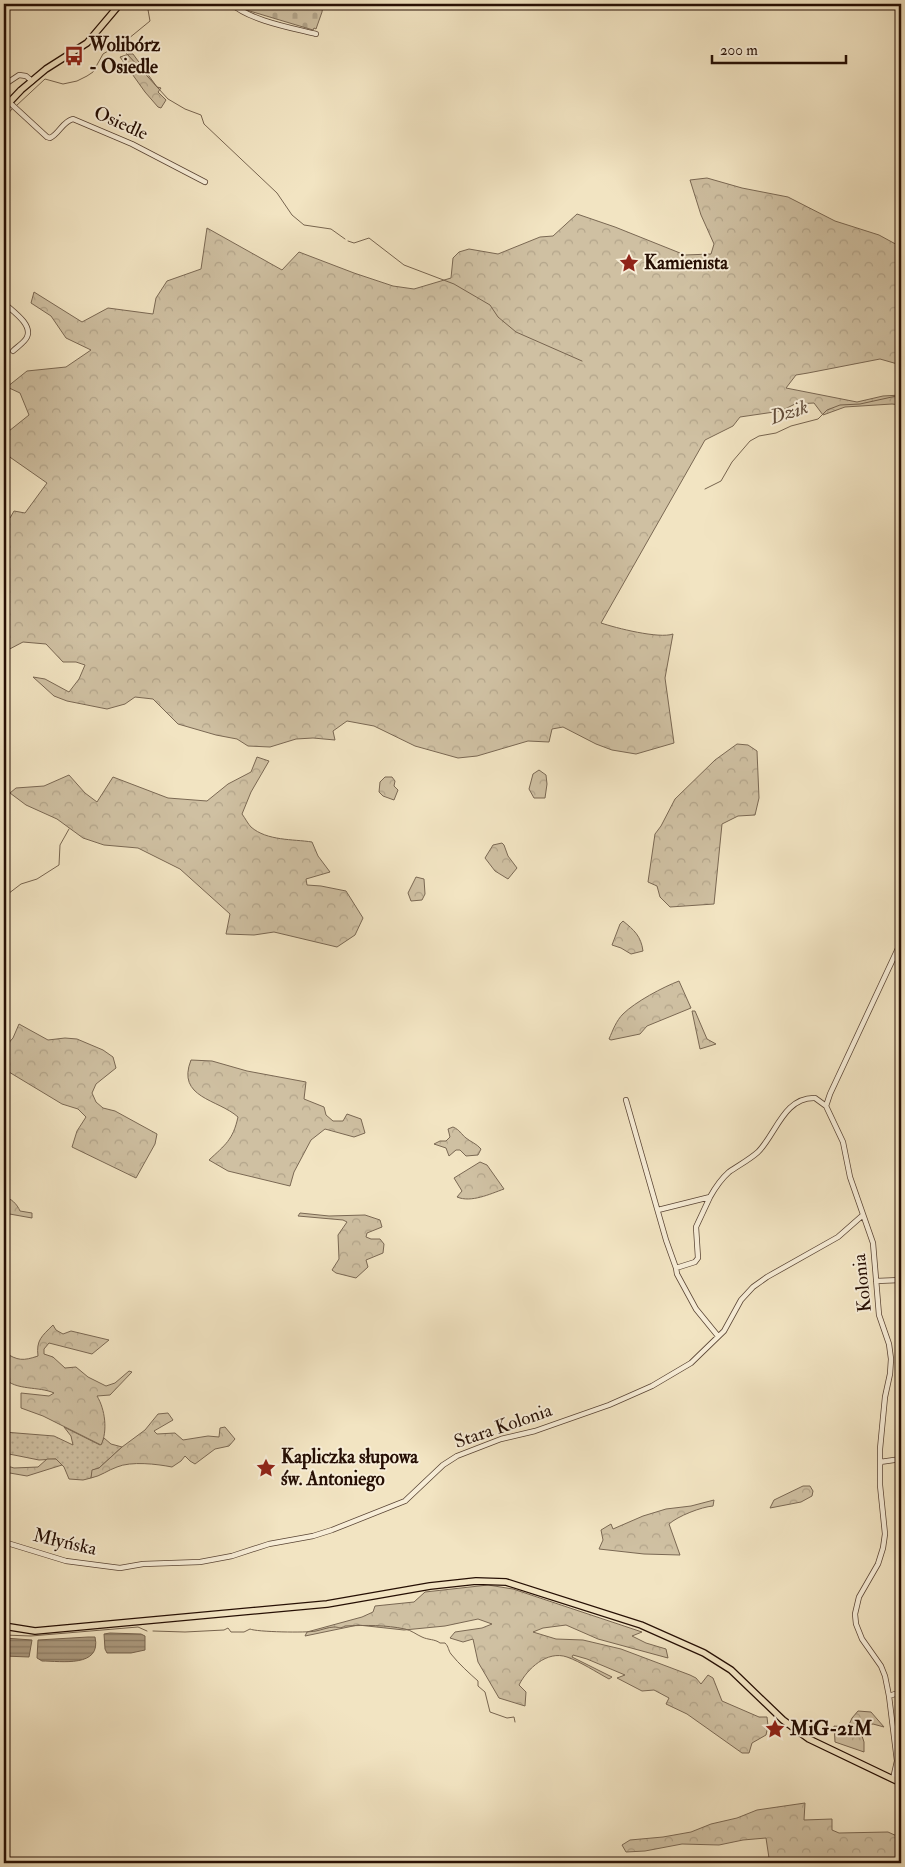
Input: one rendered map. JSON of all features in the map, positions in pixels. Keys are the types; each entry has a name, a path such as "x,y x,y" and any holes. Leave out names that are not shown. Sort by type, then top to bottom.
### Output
{"main road":[{"path":"4,108 11,104 46,69 84,45 120,4"},
{"path":"4,1625 35,1631 327,1604 430,1586 476,1581 506,1582 641,1625 704,1653 731,1670 783,1720 809,1739 901,1783"}],"street":[{"path":"232,4 243,12 270,22 316,34"},
{"path":"4,85 19,75 26,76 32,81"},
{"name":"Osiedle","path":"11,104 44,135 50,138 68,120 73,119 150,152 205,182"},
{"path":"4,303 24,322 28,331 26,338 13,351"},
{"path":"826,1106 901,942"},
{"name":"Kolonia","path":"710,1197 718,1183 728,1173 758,1151 793,1105 800,1100 815,1098 826,1106 843,1142 850,1177 872,1243 879,1314 889,1344 891,1359 885,1397 880,1462 880,1485 885,1534 884,1548 878,1564 859,1597 855,1614 856,1624 862,1638 881,1666 889,1696 897,1761 893,1779"},
{"path":"626,1100 677,1274 696,1309 718,1336"},
{"path":"658,1210 710,1197"},
{"path":"676,1268 697,1261 696,1227 710,1197"},
{"name":"Stara Kolonia","path":"120,1568 143,1564 200,1562 232,1556 269,1544 313,1536 332,1530 406,1501 443,1464 458,1456 501,1439 575,1418 652,1386 697,1359 728,1324 741,1300 753,1287 767,1277 838,1237 863,1215"},
{"path":"876,1281 901,1280"},
{"path":"880,1462 901,1459"},
{"name":"Młyńska","path":"4,1542 66,1562 120,1568"},
{"path":"889,1696 901,1694"}],"green space":[{"path":"235,4 323,4 316,29 314,28 313,30 243,9"},
{"path":"133,54 157,87 161,88 158,92 166,100 161,108 145,92 120,57"},
{"path":"707,178 742,188 788,197 835,221 879,235 901,247 901,365 880,359 796,375 786,388 857,402 883,396 901,395 901,405 845,407 823,415 814,403 795,404 781,411 740,417 733,426 705,440 601,623 648,634 673,634 665,678 674,743 636,754 612,750 563,727 552,729 549,742 528,741 477,756 458,758 415,746 374,726 347,721 333,731 335,740 296,739 270,747 248,746 237,739 178,724 153,699 135,697 125,704 107,709 67,701 54,696 33,677 45,679 69,692 79,679 85,665 76,662 63,662 46,644 23,642 4,652 4,516 10,518 14,511 25,513 47,483 4,453 4,435 29,415 20,393 7,387 27,371 66,367 91,350 66,338 51,316 31,303 34,292 82,322 108,308 153,314 156,298 167,281 201,269 207,228 282,270 299,252 393,286 414,289 451,278 453,258 459,252 469,249 498,254 540,237 553,236 577,214 685,255 711,254 714,244 701,215 690,180"},
{"path":"737,744 748,745 757,751 759,798 755,815 738,816 722,824 714,904 670,907 660,897 657,886 648,882 655,834 675,799 715,760"},
{"path":"257,757 269,761 251,792 242,814 257,832 280,839 312,842 318,856 330,872 306,879 307,885 346,891 363,918 355,935 337,947 274,932 254,935 226,934 230,914 180,869 138,848 104,845 83,838 57,819 26,805 10,793 16,788 44,786 69,775 85,793 97,802 113,777 168,798 207,801 228,784 251,772"},
{"path":"539,770 546,775 545,798 534,798 529,789 533,774"},
{"path":"385,777 392,777 395,781 394,786 398,790 394,800 383,796 379,792 380,782"},
{"path":"502,843 508,856 517,868 508,879 495,871 485,858 493,845"},
{"path":"416,877 424,879 425,894 422,900 411,901 408,893"},
{"path":"623,921 641,941 643,951 631,954 612,945"},
{"path":"679,981 691,1008 647,1026 640,1034 609,1039 618,1020 628,1009 650,995"},
{"path":"692,1011 695,1011 707,1039 716,1044 700,1049"},
{"path":"19,1024 48,1040 77,1039 103,1050 113,1057 116,1068 96,1084 92,1093 96,1102 103,1108 115,1111 157,1134 155,1144 136,1178 72,1147 77,1131 86,1117 78,1109 62,1104 4,1069 4,1046 13,1038"},
{"path":"191,1060 212,1061 247,1071 306,1082 304,1099 324,1107 326,1115 333,1121 343,1121 347,1114 361,1119 365,1133 354,1137 325,1129 311,1140 294,1172 290,1186 228,1171 209,1160 231,1137 238,1117 194,1090 189,1082 188,1073"},
{"path":"453,1127 481,1149 478,1155 466,1156 460,1150 456,1150 449,1156 446,1148 434,1144 446,1141 450,1137 448,1129"},
{"path":"480,1162 487,1165 504,1189 474,1198 462,1199 457,1197 462,1191 454,1178"},
{"path":"4,1197 14,1202 20,1211 32,1213 32,1218 4,1213"},
{"path":"300,1213 329,1216 365,1215 380,1220 382,1227 367,1233 366,1237 380,1239 384,1244 383,1253 366,1260 368,1267 356,1278 336,1273 332,1270 339,1259 338,1235 347,1222 298,1216"},
{"path":"53,1325 56,1330 63,1334 71,1331 109,1340 92,1354 49,1343 44,1349 44,1354 53,1357 65,1368 76,1367 88,1377 106,1386 115,1383 129,1371 132,1372 110,1395 97,1396 105,1420 101,1445 43,1416 21,1408 21,1393 49,1396 54,1393 21,1387 4,1378 4,1372 7,1370 4,1367 4,1352 21,1359 38,1356 39,1342"},
{"path":"168,1413 173,1420 154,1431 157,1434 175,1433 183,1440 208,1436 219,1437 220,1428 225,1427 235,1439 229,1446 215,1449 195,1464 185,1456 172,1467 152,1464 129,1464 91,1478 92,1470 99,1468 122,1447 145,1430 158,1414"},
{"path":"64,1427 100,1445 104,1438 111,1444 122,1447 99,1468 93,1470 91,1478 83,1480 69,1479 64,1467 56,1459 39,1460 9,1454 4,1456 4,1432 54,1436 73,1445 71,1436"},
{"path":"47,1459 56,1459 62,1465 27,1476 4,1472 4,1465 14,1468 38,1467"},
{"path":"803,1486 810,1486 813,1491 812,1496 801,1502 770,1508 774,1500"},
{"path":"714,1500 713,1506 690,1512 669,1524 680,1555 644,1554 599,1549 603,1540 601,1530 611,1524 613,1529 643,1516 666,1509 691,1506"},
{"path":"488,1585 513,1589 642,1632 632,1636 646,1643 666,1649 668,1658 598,1639 566,1625 543,1628 533,1632 556,1639 583,1640 621,1649 690,1675 701,1684 708,1675 713,1678 722,1701 759,1717 767,1717 766,1735 752,1743 749,1753 742,1753 687,1714 666,1704 669,1698 654,1690 642,1691 617,1678 625,1675 573,1655 572,1657 612,1677 609,1679 567,1657 552,1656 532,1667 519,1685 526,1692 525,1706 499,1698 478,1662 473,1639 463,1642 450,1638 455,1632 482,1628 492,1624 478,1619 445,1626 404,1630 358,1625 305,1636 307,1632 362,1617 373,1612 375,1606 414,1602 425,1592"},
{"path":"858,1711 871,1712 884,1727 873,1724 865,1726 861,1733 864,1742 864,1752 835,1742 834,1726 848,1727"},
{"path":"805,1803 804,1820 832,1819 832,1830 839,1833 888,1832 899,1837 901,1855 887,1863 722,1863 757,1861 769,1858 766,1838 719,1845 682,1844 645,1851 626,1852 622,1845 630,1840 691,1832 757,1810"}],"shaded area":[{"path":"104,1634 141,1634 145,1636 145,1650 131,1653 107,1653"},
{"path":"95,1637 96,1647 92,1654 78,1661 42,1661 37,1658 38,1640"},
{"path":"4,1638 32,1640 29,1657 4,1656"}],"waterway":[{"path":"16,106 45,79 63,84 77,81 93,72 103,54 128,39 150,21 147,4"},
{"path":"118,44 168,99 185,109 201,115 204,124 277,193 292,215 304,225 331,229 345,239"},
{"path":"4,118 13,108"},
{"path":"348,241 354,243 369,238 404,265 454,284 490,305 498,317 516,332 582,361"},
{"name":"Dzik","path":"705,489 721,481 732,462 750,441 759,436 776,433 791,426 818,419 827,410 840,405 860,404 901,395"},
{"path":"4,897 21,884 37,879 59,865 60,845 69,829"},
{"path":"153,1631 185,1632 224,1630 228,1628 231,1632 244,1632 250,1629 303,1632 361,1625 407,1630 424,1638 445,1643 454,1658 478,1681 478,1686 485,1692 490,1712 507,1718 514,1717 515,1722"},
{"path":"4,1635 31,1636 138,1627 147,1631"}],"place":[{"name":"Wolibórz - Osiedle","path":"74,56"},
{"name":"Kamienista","path":"629,263"},
{"name":"Kapliczka słupowa św. Antoniego","path":"266,1468"},
{"name":"MiG-21M","path":"775,1729"}]}
